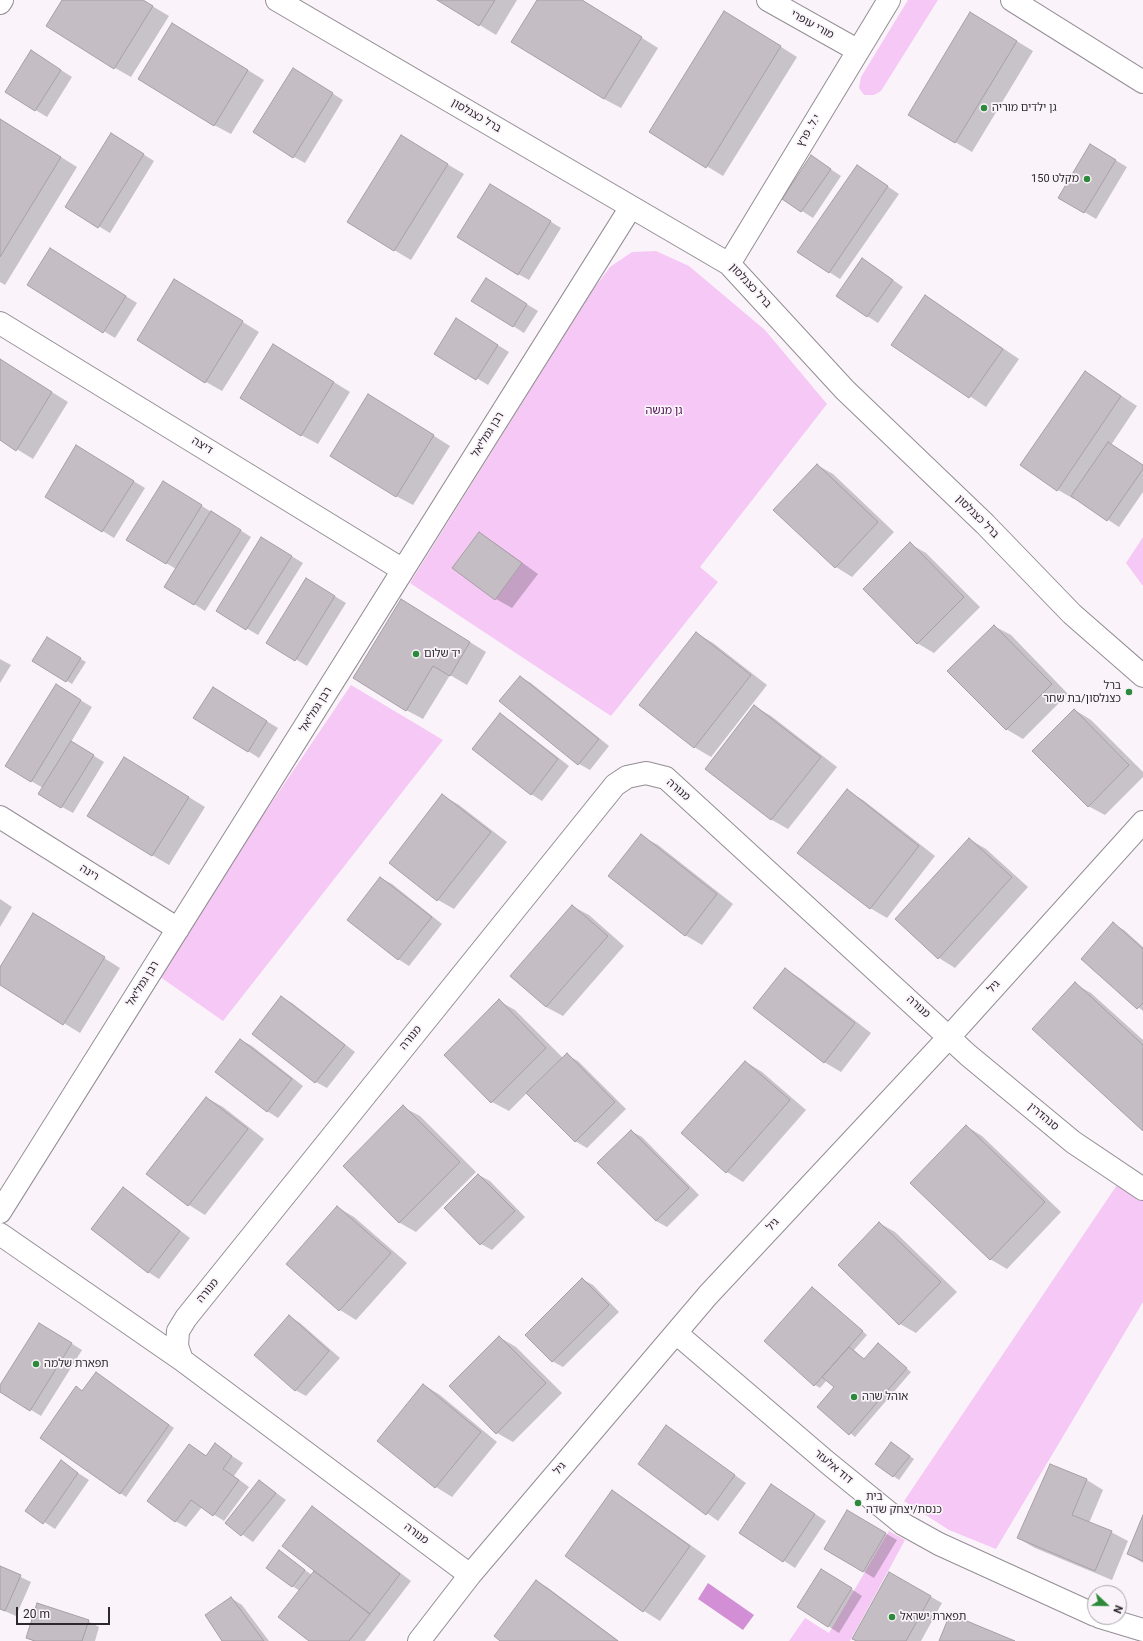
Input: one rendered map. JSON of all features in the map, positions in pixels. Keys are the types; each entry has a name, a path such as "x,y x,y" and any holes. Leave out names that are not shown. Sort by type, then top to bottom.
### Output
{"street":[{"name":"ברל כצנלסון","path":"277,0 729,264 845,390 985,524 1072,614 1143,676"},
{"name":"מורי עופרי","path":"768,0 857,50"},
{"name":"י.ל. פרץ","path":"729,264 857,50 889,0"},
{"path":"1012,0 1143,82"},
{"name":"רבן גמליאל","path":"0,1212 631,206"},
{"name":"דיצה","path":"0,323 403,570"},
{"name":"מנורה","path":"470,1575 182,1360 177,1346 178,1331 186,1318 615,785 627,777 646,772 666,778 950,1036"},
{"name":"רינה","path":"0,817 178,929"},
{"name":"גיל","path":"419,1641 470,1575 708,1295 950,1036 1143,822"},
{"name":"סנהדרין","path":"950,1036 968,1055 1073,1142 1143,1189"},
{"path":"0,1234 182,1360"},
{"name":"דוד אלעזר","path":"676,1333 828,1463 903,1524 939,1544 1087,1612"},
{"path":"1126,1625 1143,1630"}],"green space":[{"path":"908,0 938,0 881,91 874,95 864,95 859,88 861,77"},
{"name":"גן מנשה","path":"656,251 689,266 765,330 827,404 700,567 718,582 611,716 410,583 592,291 610,267 632,252"},
{"path":"1143,537 1143,586 1126,563"},
{"path":"351,685 443,740 223,1021 156,974"},
{"path":"1123,1176 1143,1183 1143,1302 996,1549 949,1530 904,1501"},
{"path":"889,1531 905,1540 850,1641 789,1641 805,1618 829,1633"}],"shaded area":[{"path":"708,1583 754,1615 743,1630 698,1599"}],"building":[{"path":"62,0 143,0 153,6 114,69 46,26"},
{"path":"437,0 495,0 479,26"},
{"path":"537,0 582,0 642,37 604,99 511,42"},
{"path":"724,11 781,46 706,168 649,132"},
{"path":"970,12 1017,41 955,143 908,115"},
{"path":"172,23 248,70 214,126 138,79"},
{"path":"31,50 61,70 35,111 5,92"},
{"path":"293,68 333,93 293,158 253,132"},
{"path":"0,119 61,157 0,257"},
{"path":"111,133 144,154 98,228 65,207"},
{"path":"401,135 448,164 394,251 347,222"},
{"name":"מקלט 150","path":"1090,144 1116,160 1084,213 1058,198"},
{"path":"811,155 831,169 801,212 782,199"},
{"path":"857,165 888,186 829,273 797,252"},
{"path":"490,184 551,221 518,275 457,237"},
{"path":"50,248 126,296 103,333 27,285"},
{"path":"862,258 893,280 867,317 836,296"},
{"path":"486,278 527,304 513,327 471,301"},
{"path":"174,279 243,321 205,383 137,340"},
{"path":"925,295 1003,349 969,398 891,345"},
{"path":"456,318 498,345 476,380 434,354"},
{"path":"273,344 334,382 301,436 240,398"},
{"path":"0,359 52,392 16,451 0,440"},
{"path":"1085,371 1121,396 1057,491 1020,465"},
{"path":"368,394 434,435 396,497 330,456"},
{"path":"1108,442 1143,465 1143,469 1107,521 1071,496"},
{"path":"76,445 134,481 102,532 45,497"},
{"path":"817,464 878,522 835,568 773,510"},
{"path":"163,481 202,505 166,564 126,540"},
{"path":"211,511 241,530 194,605 164,587"},
{"path":"479,532 522,563 495,600 452,568"},
{"path":"261,537 292,556 246,630 216,611"},
{"path":"910,542 964,597 917,644 863,589"},
{"path":"306,578 335,596 295,661 266,643"},
{"name":"יד שלום","path":"401,599 470,642 450,676 433,666 406,711 353,678"},
{"path":"994,625 1052,684 1006,730 947,671"},
{"path":"696,632 751,675 694,748 639,705"},
{"path":"47,637 81,658 66,682 32,661"},
{"path":"520,676 599,739 578,765 499,701"},
{"path":"56,684 81,700 31,782 5,766"},
{"path":"213,687 267,721 248,752 193,718"},
{"path":"754,705 821,757 771,820 705,769"},
{"path":"1074,709 1129,765 1088,807 1032,751"},
{"path":"500,713 558,759 531,795 472,749"},
{"path":"71,741 94,755 61,808 38,794"},
{"path":"124,757 189,797 152,856 87,816"},
{"path":"847,789 919,846 870,909 797,853"},
{"path":"442,794 491,832 437,901 389,863"},
{"path":"641,834 717,894 685,936 608,876"},
{"path":"969,838 1012,877 938,959 895,919"},
{"path":"380,877 432,917 398,960 347,920"},
{"path":"572,905 608,936 546,1007 510,976"},
{"path":"33,913 105,957 63,1025 0,985 0,967"},
{"path":"1113,922 1143,949 1143,1003 1137,1009 1081,959"},
{"path":"785,968 855,1023 824,1063 753,1008"},
{"path":"1075,982 1143,1045 1143,1131 1032,1029"},
{"path":"281,996 345,1045 315,1083 252,1034"},
{"path":"499,999 546,1048 491,1103 444,1055"},
{"path":"240,1039 292,1079 267,1112 215,1072"},
{"path":"567,1053 615,1102 575,1142 526,1093"},
{"path":"745,1061 790,1100 726,1173 681,1133"},
{"path":"206,1097 248,1129 188,1206 146,1174"},
{"path":"403,1105 460,1162 399,1223 343,1166"},
{"path":"966,1125 1045,1202 990,1260 910,1183"},
{"path":"631,1130 689,1188 656,1221 597,1163"},
{"path":"478,1174 515,1211 480,1245 444,1208"},
{"path":"123,1187 180,1231 148,1273 91,1229"},
{"path":"337,1206 391,1253 339,1311 286,1264"},
{"path":"879,1222 941,1282 899,1325 838,1265"},
{"path":"582,1278 609,1305 552,1362 525,1335"},
{"path":"812,1287 863,1331 814,1386 764,1341"},
{"path":"289,1315 329,1351 295,1391 254,1355"},
{"name":"תפארת שלמה","path":"39,1323 72,1343 30,1411 0,1392 0,1385"},
{"path":"499,1336 546,1383 496,1434 449,1386"},
{"name":"אוהל שרה","path":"878,1343 907,1368 849,1435 817,1407 834,1387 822,1377 849,1347 864,1359"},
{"path":"96,1372 169,1425 120,1494 40,1438 76,1386 82,1391"},
{"path":"423,1384 481,1432 435,1488 377,1441"},
{"path":"666,1425 735,1475 706,1515 638,1464"},
{"path":"891,1442 910,1456 893,1477 875,1464"},
{"path":"215,1443 232,1456 223,1469 239,1480 213,1516 191,1500 175,1522 147,1501 189,1444 206,1456"},
{"path":"61,1460 78,1473 43,1524 25,1511"},
{"path":"1050,1464 1087,1479 1072,1515 1112,1531 1095,1571 1017,1538"},
{"path":"259,1480 276,1493 241,1536 225,1523"},
{"path":"771,1484 815,1514 783,1562 739,1533"},
{"path":"612,1490 690,1546 643,1612 565,1556"},
{"path":"312,1506 400,1574 370,1614 282,1546"},
{"path":"847,1510 886,1533 863,1572 824,1549"},
{"path":"1143,1515 1143,1561 1127,1554"},
{"path":"279,1550 305,1570 292,1587 266,1568"},
{"path":"0,1566 21,1575 5,1611 0,1609"},
{"path":"821,1569 852,1588 828,1627 797,1607"},
{"path":"314,1571 370,1614 349,1641 309,1641 278,1617"},
{"name":"תפארת ישראל","path":"889,1572 931,1596 906,1641 857,1641 852,1639"},
{"path":"536,1580 618,1641 500,1641 494,1636"},
{"path":"231,1597 264,1641 222,1641 205,1615"},
{"path":"37,1603 89,1620 82,1641 35,1641 26,1638"},
{"path":"950,1614 1015,1641 939,1641"}],"place":[{"name":"גן ילדים מוריה","path":"984,108"},
{"name":"מקלט 150","path":"1087,179"},
{"name":"יד שלום","path":"416,654"},
{"name":"ברל כצנלסון/בת שחר","path":"1129,692"},
{"name":"תפארת שלמה","path":"36,1364"},
{"name":"אוהל שרה","path":"854,1397"},
{"name":"בית כנסת/יצחק שדה","path":"858,1503"},
{"name":"תפארת ישראל","path":"892,1617"}]}
